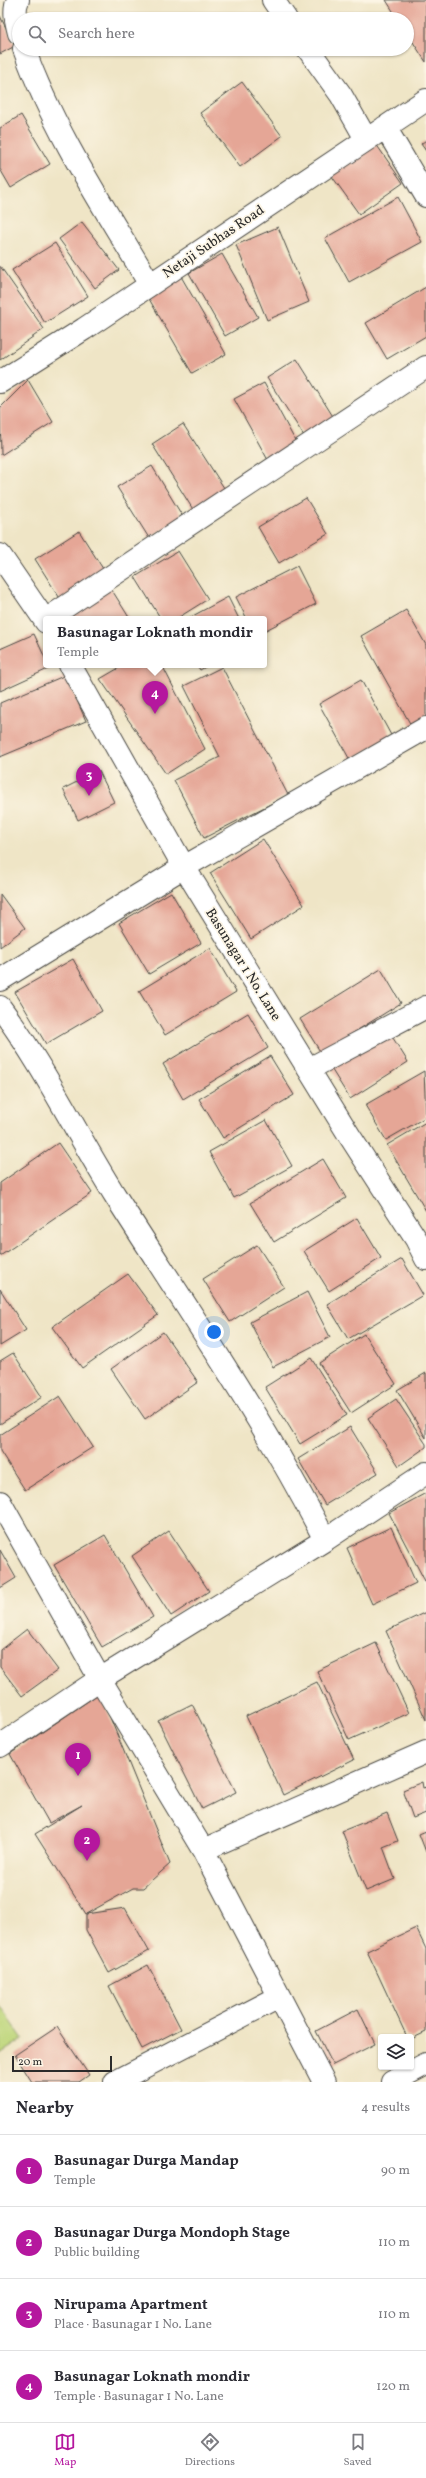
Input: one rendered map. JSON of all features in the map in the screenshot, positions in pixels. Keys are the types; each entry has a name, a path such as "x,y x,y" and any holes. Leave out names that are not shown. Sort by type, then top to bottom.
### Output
{"street":[{"path":"16,12 18,0"},
{"path":"273,0 281,12"},
{"path":"27,56 39,90 57,126 149,283"},
{"path":"313,56 341,95 366,139"},
{"name":"Netaji Subhas Road","path":"0,382 84,329 149,283 426,100"},
{"path":"384,127 426,196"},
{"path":"52,616 426,367"},
{"path":"0,555 43,616"},
{"name":"Basunagar 1 No. Lane","path":"72,668 184,867 309,1069 421,1236 426,1258"},
{"path":"0,980 184,867 426,728"},
{"path":"309,1069 426,1007"},
{"path":"3,1019 116,1197 209,1338 303,1496 325,1540"},
{"path":"0,1746 100,1679 325,1540 426,1473"},
{"path":"0,1502 100,1679 203,1850 324,2082"},
{"path":"203,1850 426,1752"},
{"path":"115,2082 279,1997"},
{"path":"392,2082 426,2064"}],"green space":[{"path":"0,2006 23,2039 0,2054"}],"building":[{"path":"386,0 426,0 426,62 414,44 414,12 394,12"},
{"path":"0,16 12,40 12,48 0,54"},
{"path":"242,82 282,136 240,167 200,113"},
{"path":"21,115 50,164 11,188 0,169 0,128"},
{"path":"426,140 426,151 421,144"},
{"path":"376,144 403,183 359,214 331,175"},
{"path":"398,197 422,242 349,282 325,238"},
{"path":"82,222 119,270 95,288 59,239"},
{"path":"278,227 309,302 267,320 236,245"},
{"path":"55,243 88,296 45,323 12,270"},
{"path":"222,254 258,317 225,336 189,273"},
{"path":"0,266 44,329 0,360"},
{"path":"179,273 226,354 192,373 145,292"},
{"path":"426,287 426,336 387,359 366,323"},
{"path":"297,359 334,418 304,436 267,378"},
{"path":"28,380 53,422 1,455 0,408"},
{"path":"264,383 297,444 268,460 234,399"},
{"path":"183,424 226,491 194,511 152,444"},
{"path":"152,466 183,517 149,538 117,487"},
{"path":"306,498 328,534 279,563 258,527"},
{"path":"79,531 105,572 61,600 35,559"},
{"path":"178,551 208,599 181,616 159,616 135,577"},
{"path":"297,566 316,604 267,629 267,616 246,616 236,597"},
{"path":"110,587 128,616 69,616 68,615"},
{"path":"228,597 238,616 193,616"},
{"path":"406,610 426,645 426,719 412,727 361,636"},
{"path":"34,634 43,654 43,668 50,668 0,691 0,649"},
{"path":"119,668 164,668 205,749 166,774 100,679"},
{"path":"223,668 288,795 204,838 174,780 220,757 184,686"},
{"path":"66,675 86,721 0,757 0,703"},
{"path":"361,680 392,737 350,760 319,704"},
{"path":"99,771 114,802 78,820 63,789"},
{"path":"263,839 304,905 251,939 210,873"},
{"path":"171,892 201,943 149,974 119,923"},
{"path":"0,894 25,928 0,947"},
{"path":"210,948 236,992 165,1035 139,991"},
{"path":"73,959 102,1011 46,1044 15,992"},
{"path":"381,969 401,1003 321,1053 300,1019"},
{"path":"248,1013 268,1048 183,1099 163,1064"},
{"path":"388,1030 408,1062 350,1099 330,1067"},
{"path":"270,1056 294,1095 223,1138 199,1099"},
{"path":"424,1071 426,1117 386,1140 365,1105"},
{"path":"266,1120 292,1166 234,1198 209,1152"},
{"path":"426,1122 426,1211 387,1145"},
{"path":"58,1143 92,1193 0,1256 0,1183"},
{"path":"323,1159 346,1198 274,1242 250,1203"},
{"path":"357,1218 381,1258 329,1291 304,1251"},
{"path":"257,1245 284,1287 230,1322 203,1279"},
{"path":"402,1259 423,1295 348,1339 327,1304"},
{"path":"128,1274 158,1315 82,1368 52,1327"},
{"path":"0,1289 26,1330 0,1346"},
{"path":"307,1292 330,1337 273,1367 250,1322"},
{"path":"163,1332 198,1382 145,1419 111,1369"},
{"path":"364,1334 396,1384 351,1413 319,1363"},
{"path":"13,1353 42,1397 0,1424 0,1361"},
{"path":"311,1358 347,1415 300,1444 265,1387"},
{"path":"426,1373 426,1438 397,1390"},
{"path":"60,1396 93,1447 25,1490 0,1451 0,1435"},
{"path":"396,1399 426,1444 426,1447 399,1466 368,1418"},
{"path":"350,1427 378,1473 325,1505 298,1459"},
{"path":"426,1493 426,1583 389,1513"},
{"path":"391,1527 416,1583 372,1604 347,1548"},
{"path":"169,1531 209,1591 171,1616 132,1556"},
{"path":"105,1535 153,1617 102,1647 54,1565"},
{"path":"0,1550 16,1578 0,1588"},
{"path":"426,1612 426,1720 386,1631"},
{"path":"27,1629 58,1670 22,1696 0,1667 0,1650"},
{"path":"376,1643 409,1713 349,1740 317,1671"},
{"path":"317,1682 354,1760 283,1795 246,1716"},
{"path":"100,1693 170,1864 143,1888 133,1888 86,1914 35,1834 82,1805 49,1823 10,1754"},
{"path":"192,1704 236,1792 202,1809 158,1721"},
{"path":"422,1782 423,1788 426,1787 426,1813 413,1818 403,1790"},
{"path":"387,1813 398,1841 383,1847 395,1879 366,1891 342,1831"},
{"path":"426,1831 426,1852 419,1834"},
{"path":"125,1908 149,1951 109,1973 86,1930 86,1914"},
{"path":"416,1928 426,1949 426,2032 414,2038 414,2034 406,2034 367,1951"},
{"path":"148,1965 181,2029 142,2049 109,1986"},
{"path":"358,2009 375,2044 333,2065 316,2031"},
{"path":"57,2027 89,2075 79,2082 32,2082 15,2055"}],"place":[{"name":"Basunagar Loknath mondir","path":"155,714"},
{"name":"Nirupama Apartment","path":"89,796"},
{"name":"Basunagar Durga Mandap","path":"78,1776"},
{"name":"Basunagar Durga Mondoph Stage","path":"87,1861"}]}
